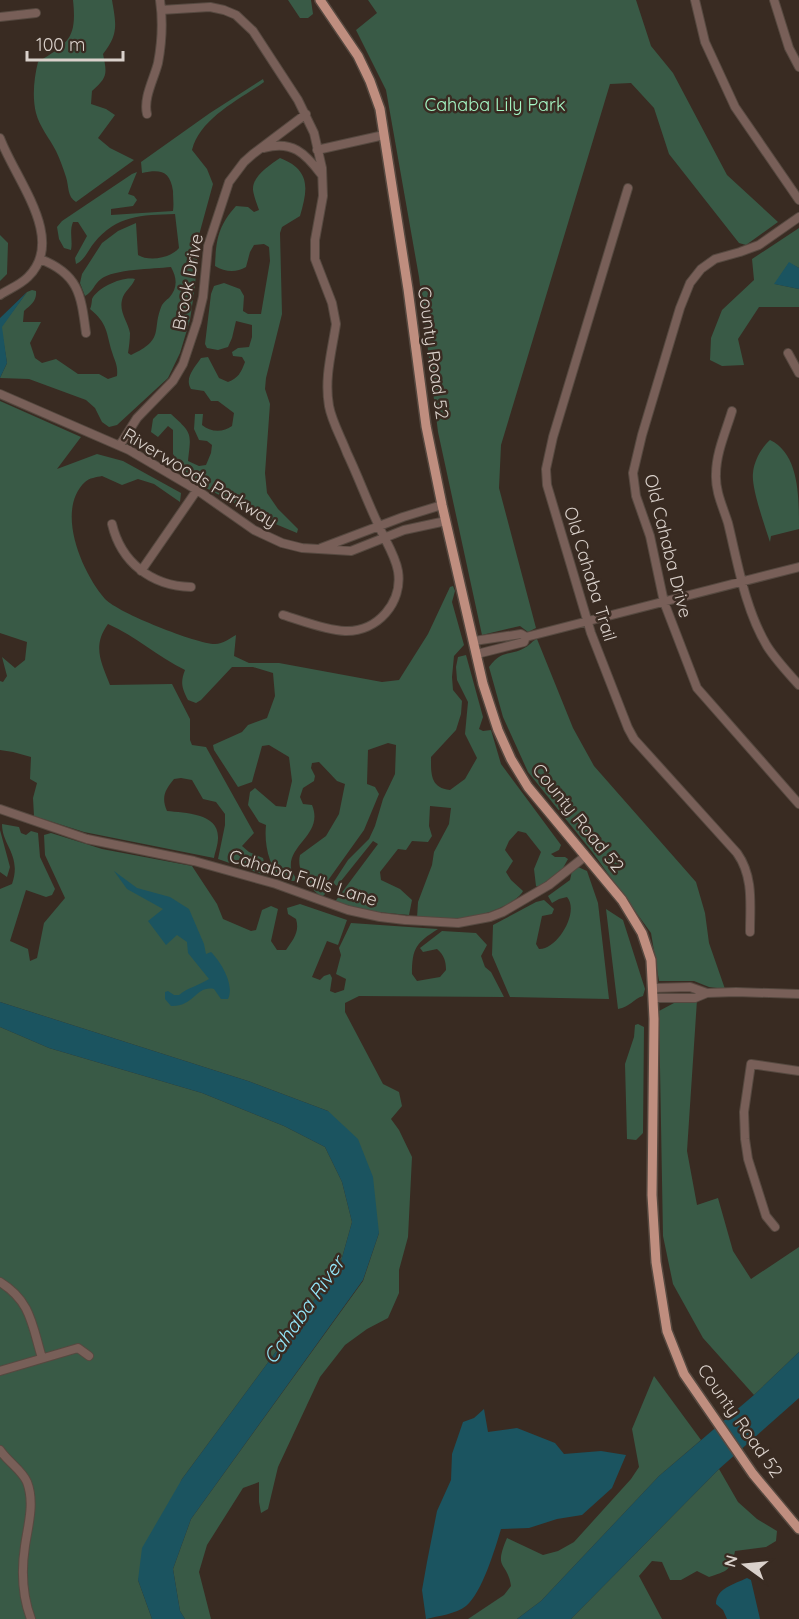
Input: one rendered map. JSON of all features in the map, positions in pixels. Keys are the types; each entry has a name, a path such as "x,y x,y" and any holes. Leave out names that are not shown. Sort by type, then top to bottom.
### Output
{"main road":[{"name":"County Road 52","path":"320,0 358,57 370,81 380,110 426,426 441,505 498,730 511,759 528,786 622,900 642,933 651,960 653,993 651,1152 656,1262 667,1331 684,1374 753,1473 799,1529"}],"street":[{"path":"147,114 146,102 160,49 160,0"},
{"path":"694,0 705,42 735,107 799,200"},
{"path":"774,0 789,48 799,67"},
{"path":"161,10 210,7 230,12 241,19 253,31 306,114 314,133 322,175 323,196 315,250 318,268 335,314 336,324 327,382 329,405 397,567 398,586 392,605 379,620 367,627 347,631 283,615"},
{"path":"0,17 36,14"},
{"name":"Brook Drive","path":"120,445 137,418 173,381 183,364 203,297 208,246 224,192 240,166 306,114"},
{"path":"317,150 384,135"},
{"path":"0,138 42,229 43,247 40,259 28,277 0,295"},
{"path":"257,151 274,145 293,148 311,160 322,175"},
{"name":"Old Cahaba Trail","path":"628,188 553,437 546,469 547,485 587,621 621,714 634,739 737,853 746,866 750,887 750,932"},
{"name":"Old Cahaba Drive","path":"799,217 759,245 715,259 695,276 685,293 642,435 633,473 636,496 650,536 664,602 697,688 799,804"},
{"path":"40,259 60,268 75,284 81,299 86,333"},
{"path":"788,353 799,373"},
{"name":"Riverwoods Parkway","path":"0,394 120,445 197,490 254,530 272,540 292,546 351,551 404,530 446,521"},
{"path":"732,411 717,462 716,482 742,582 765,644 799,685"},
{"path":"141,571 197,490"},
{"name":"Riverwoods Parkway","path":"320,549 441,505"},
{"path":"112,524 123,552 141,571 168,584 191,587"},
{"path":"474,641 521,634 526,637 799,567"},
{"path":"477,654 524,642 526,637"},
{"name":"Cahaba Falls Lane","path":"0,809 87,839 194,861 276,884 348,910 405,920 458,923 490,917 503,912 549,885 583,858 584,854"},
{"path":"653,993 695,998 707,993 799,994"},
{"path":"775,1227 766,1216 748,1159 745,1139 744,1112 751,1064 799,1071"},
{"path":"0,1282 13,1291 26,1305 42,1358"},
{"path":"0,1371 78,1348 89,1356"},
{"path":"0,1450 27,1480 30,1496 31,1514 22,1571 24,1601 31,1619"}],"green space":[{"path":"73,0 112,0 114,34 103,54 105,75 92,91 91,104 115,115 98,138 110,148 134,160 76,202 70,194 57,154 37,118 34,94 38,62 64,44 72,31"},
{"path":"288,0 311,0 313,14 308,18 300,18"},
{"name":"Cahaba Lily Park","path":"368,0 636,0 651,46 673,73 727,175 778,222 746,245 739,243 669,154 654,108 631,83 610,84 501,445 499,488 536,628 528,632 520,626 482,635 438,432 419,277 386,90 356,30 377,13"},
{"path":"263,79 264,82 232,103 203,128 192,150 207,169 213,184 199,235 190,320 180,353 168,378 117,425 109,427 102,422 95,408 86,400 29,379 0,378 7,363 1,327 27,292 32,290 36,291 36,298 24,311 23,322 41,322 30,343 35,358 42,363 56,359 78,374 99,374 108,379 117,376 117,366 106,329 90,309 92,299 100,290 124,279 135,279 124,294 121,304 130,333 128,353 131,355 149,344 156,333 162,305 175,287 171,267 115,273 99,281 85,296 80,283 82,274 102,243 118,231 136,223 138,255 154,258 171,254 179,248 175,214 140,216 121,222 103,234 76,264 75,258 87,236 78,222 73,222 71,250 64,248 59,239 57,227 62,221 137,172 128,194 137,200 133,206 111,209 111,215 173,211 173,191 170,179 159,172 142,173 141,162"},
{"path":"280,158 297,168 302,175 305,181 305,197 300,216 282,227 280,233 282,314 266,378 265,389 270,404 265,473 267,493 278,509 298,529 297,533 204,487 185,471 173,454 173,430 168,426 158,437 151,432 153,419 158,414 171,414 189,434 188,461 199,466 206,465 212,445 207,441 199,440 194,429 195,414 203,414 202,425 209,429 221,431 232,426 234,413 218,401 211,401 204,391 191,389 189,381 191,373 201,358 208,357 219,378 228,382 237,377 244,366 245,362 242,357 233,356 232,352 238,348 249,347 252,325 236,321 228,347 218,350 207,348 205,344 211,294 214,286 224,283 240,289 244,296 243,311 248,314 261,314 270,261 269,247 264,244 254,245 246,267 227,271 215,266 217,241 225,220 236,206 248,207 254,212 259,210 253,190 255,180 262,171"},
{"path":"799,228 799,268 789,263 775,284 799,289 799,307 759,307 738,339 744,365 722,366 710,360 711,338 722,310 754,280 752,259"},
{"path":"0,235 8,243 7,274 0,281"},
{"path":"0,401 81,437 57,469 97,454 123,461 181,493 180,502 154,484 138,479 122,485 102,476 85,482 76,494 72,508 75,541 96,588 113,605 158,627 215,644 236,635 234,656 249,663 279,663 382,682 399,680 428,634 450,587 453,586 455,591 452,602 464,645 454,656 452,677 453,690 462,701 461,714 456,730 431,757 433,779 443,789 450,790 465,779 477,758 465,734 468,702 457,680 458,657 466,655 483,717 479,729 491,730 501,764 561,845 559,850 551,854 568,859 563,868 539,887 536,886 534,869 541,852 526,833 518,831 505,850 513,861 506,872 523,891 519,896 495,910 467,918 444,920 417,918 418,902 432,865 434,852 449,824 451,808 430,806 429,826 432,836 428,842 412,841 406,850 398,849 380,872 381,880 400,889 412,900 409,915 367,911 334,903 378,844 373,841 337,886 333,883 348,860 369,839 375,826 383,799 395,774 396,745 388,743 368,750 367,784 375,787 379,794 364,830 329,879 322,897 305,879 300,867 300,855 326,836 339,814 345,784 337,781 319,762 312,763 314,781 303,788 300,797 303,804 312,805 313,824 292,860 291,868 297,881 284,881 271,863 266,840 266,825 259,822 248,805 250,792 255,788 276,806 286,807 292,781 289,757 269,745 262,746 252,782 238,787 213,745 242,732 248,725 267,718 275,696 273,673 253,667 232,667 196,703 188,700 183,689 185,670 108,624 99,647 101,661 110,685 172,684 190,719 192,745 206,747 254,833 242,846 263,858 268,876 218,859 225,814 216,802 203,799 192,780 174,779 165,794 165,806 167,811 200,816 213,824 218,838 214,858 84,832 34,816 33,798 37,783 30,779 31,757 0,750 0,681 3,682 7,676 2,657 15,668 25,660 27,642 0,633"},
{"path":"770,440 780,446 792,465 799,503 799,529 771,536 770,542 753,480 756,459"},
{"path":"537,639 573,728 594,766 696,882 705,913 709,943 725,989 709,987 694,981 659,981 651,933 593,853 528,772 503,717 489,667 499,657 521,650"},
{"path":"2,824 19,827 21,833 26,835 31,831 38,833 40,857 55,889 52,895 46,897 26,890 10,941 28,949 30,961 37,958 44,923 65,898 45,855 44,835 51,833 102,849 192,866 217,904 223,919 251,931 256,930 262,910 271,906 278,909 271,941 277,950 286,950 296,932 296,919 288,914 287,908 300,904 347,920 338,945 327,941 312,977 320,980 330,974 332,978 330,991 335,993 344,990 346,979 336,974 341,955 339,948 351,923 438,929 425,938 414,952 412,974 417,981 440,977 446,970 444,958 437,949 423,952 420,948 442,931 476,933 487,945 481,956 485,967 491,972 504,997 359,996 345,1003 345,1012 383,1084 399,1092 402,1106 391,1119 412,1157 408,1237 399,1270 399,1293 388,1318 367,1329 345,1345 320,1377 278,1467 268,1509 261,1513 259,1482 243,1488 207,1545 199,1572 211,1619 185,1619 180,1611 173,1569 191,1519 363,1281 379,1233 328,1111 248,1081 0,1002 0,889 12,884 15,865"},
{"path":"0,830 10,867 7,877 0,872"},
{"path":"578,867 587,871 598,903 609,999 510,997 492,955 493,925 544,900 554,909 552,914 542,916 536,944 539,949 546,948 565,929 571,912 567,897 552,903 548,896 570,880 572,871"},
{"path":"606,909 623,920 645,989 643,996 626,1007 618,1009"},
{"path":"697,1000 687,1151 697,1205 718,1198 733,1251 751,1279 799,1247 799,1352 754,1395 703,1338 673,1284 663,1236 659,1011 674,1003"},
{"path":"635,1025 644,1027 643,1133 636,1140 627,1139 625,1064 634,1037"},
{"path":"0,1027 49,1048 202,1093 284,1126 325,1147 342,1182 352,1222 340,1265 182,1479 138,1580 152,1619 0,1619"},
{"path":"654,1376 701,1440 659,1476 541,1601 517,1619 468,1619 504,1595 511,1586 501,1561 507,1538 543,1555 558,1551 574,1542 631,1479 639,1467 632,1429"},
{"path":"719,1469 738,1502 757,1519 777,1531 776,1541 766,1547 735,1551 732,1563 727,1569 709,1577 697,1571 681,1580 670,1580 662,1562 652,1561 639,1576 662,1619 571,1619"}],"water":[{"path":"789,262 799,268 799,289 774,284"},
{"path":"27,292 2,327 7,363 0,378 0,318"},
{"path":"114,871 137,888 170,897 189,909 206,954 211,952 226,974 230,987 228,999 221,999 214,989 208,989 185,1003 171,1006 165,999 165,992 179,995 209,979 188,953 187,942 177,935 166,945 148,921 163,909 127,889"},
{"path":"0,1002 248,1081 328,1111 358,1139 373,1177 379,1233 363,1280 191,1519 173,1569 180,1611 185,1619 152,1619 138,1580 142,1548 182,1479 340,1265 352,1222 342,1182 325,1147 284,1126 202,1093 49,1048 0,1027"},
{"path":"799,1352 799,1398 719,1469 571,1619 517,1619 541,1601 659,1476 754,1395"},
{"path":"484,1409 488,1432 517,1428 555,1443 564,1454 601,1451 626,1455 612,1488 582,1515 557,1519 529,1528 501,1529 487,1570 472,1600 457,1611 426,1619 422,1590 437,1511 451,1480 452,1454 463,1422 474,1418"},
{"path":"747,1578 751,1580 760,1619 727,1619 723,1610 716,1604 719,1594 727,1587"}],"water label":[{"name":"Cahaba River","path":"304,1310"}]}
